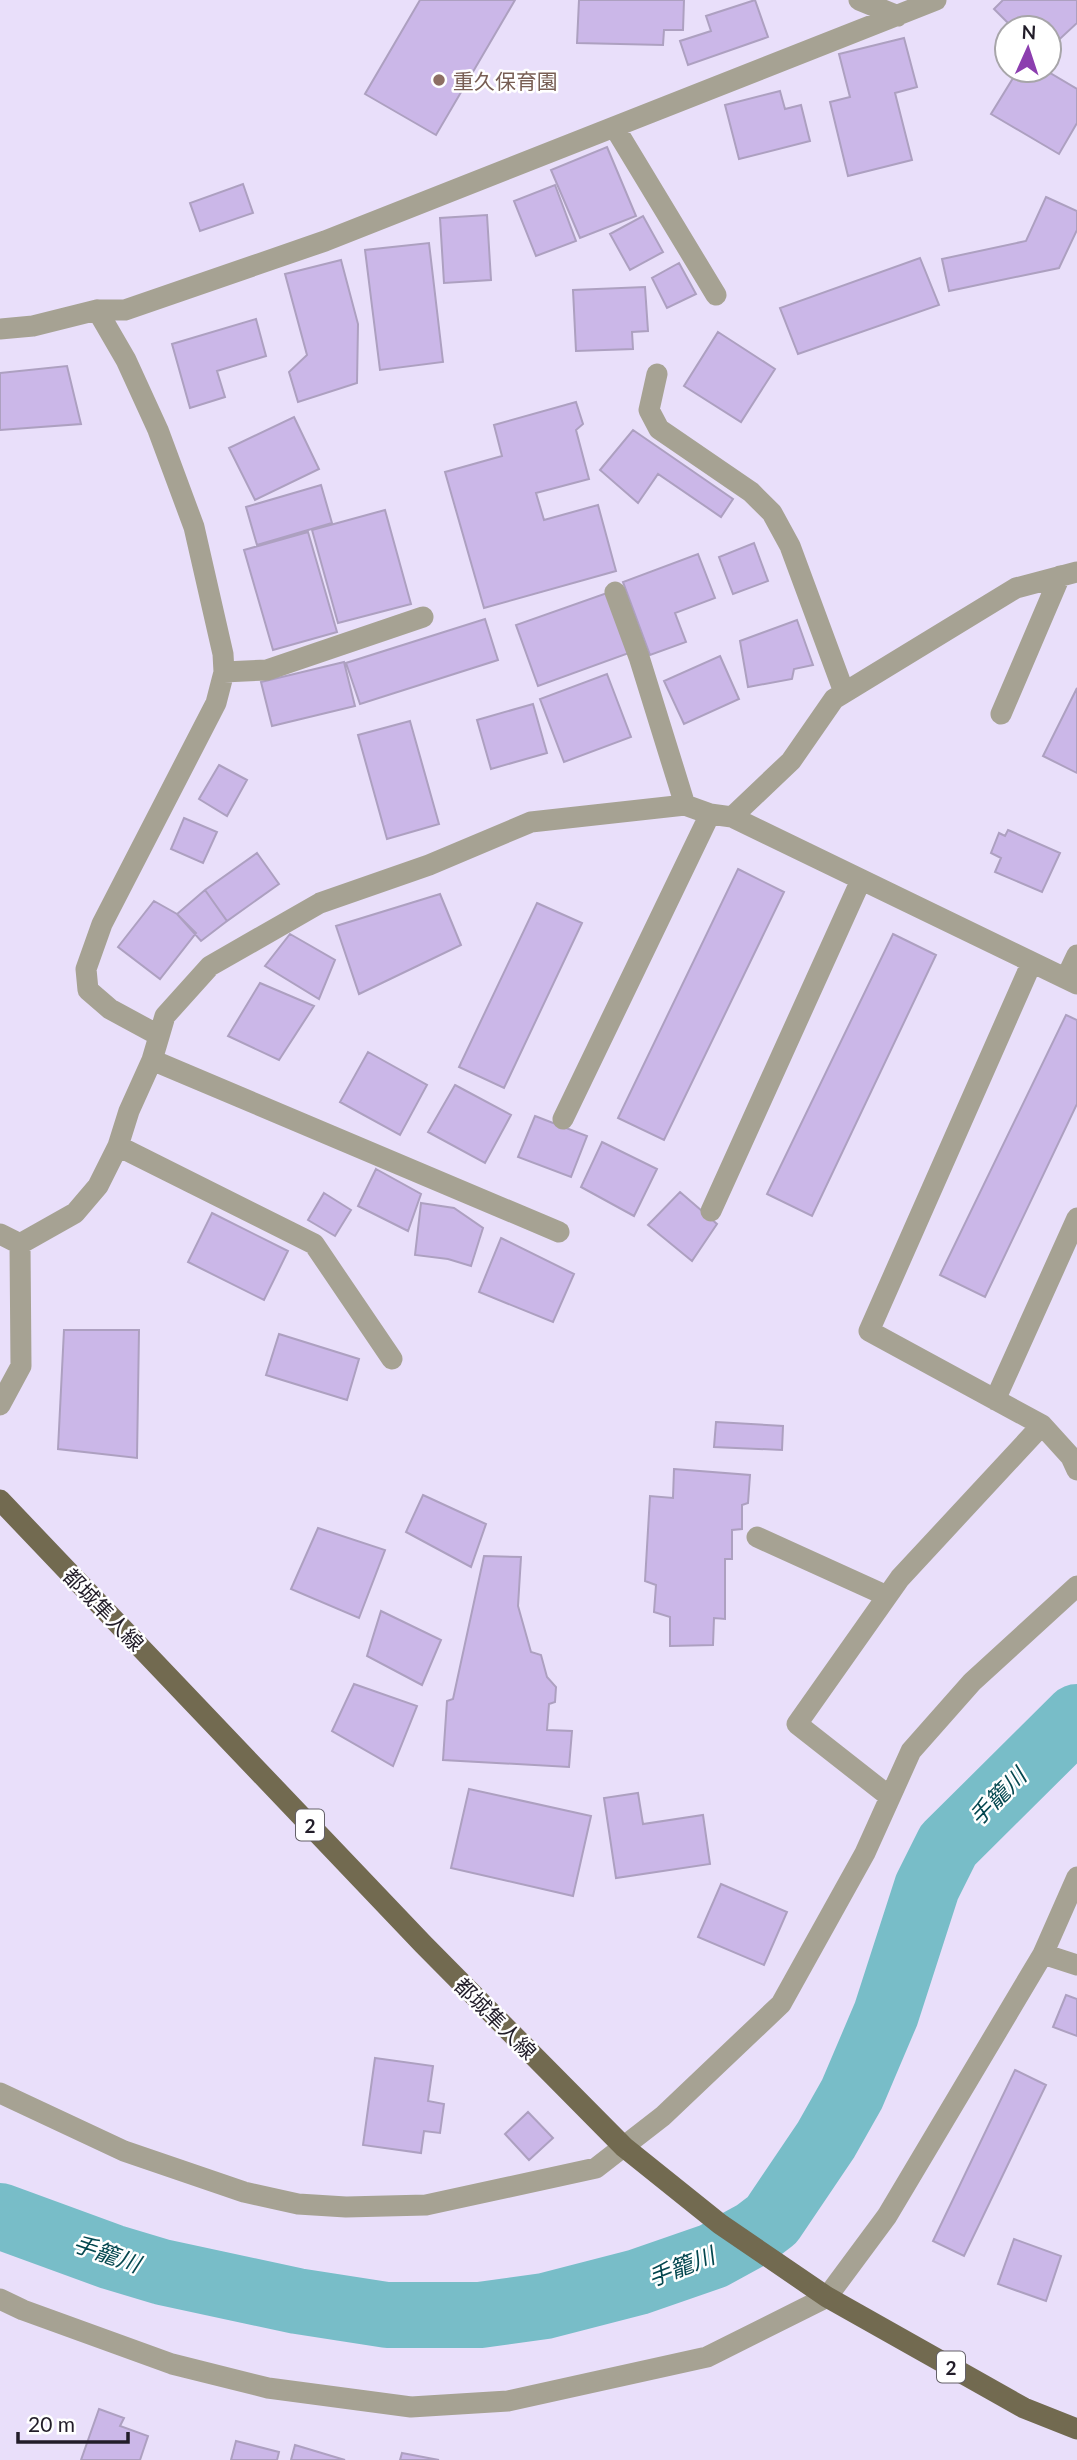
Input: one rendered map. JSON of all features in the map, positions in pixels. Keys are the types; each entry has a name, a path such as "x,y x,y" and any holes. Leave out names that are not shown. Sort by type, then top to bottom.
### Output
{"main road":[{"name":"都城隼人線","path":"0,1500 423,1944 624,2147 720,2224 827,2297 1024,2408 1077,2429"}],"street":[{"path":"859,0 898,16"},
{"path":"0,329 33,327 97,310 125,310 325,241 936,0"},
{"path":"615,128 716,295"},
{"path":"97,310 126,360 158,430 194,527 223,654 224,672 216,703 103,924 86,969 88,990 110,1009 158,1035"},
{"path":"657,374 649,410 659,429 751,492 772,513 790,546 844,692"},
{"path":"732,817 791,761 834,699 1016,588 1068,574"},
{"path":"1001,713 1068,574"},
{"path":"615,592 639,657 685,805"},
{"path":"224,672 267,670 423,617"},
{"path":"20,1244 75,1213 98,1186 118,1146 152,1060 165,1016 210,966 320,903 429,865 531,822 685,805 710,814 732,817 1071,981 1077,955"},
{"path":"563,1119 710,814"},
{"path":"710,1211 861,880"},
{"path":"1032,962 869,1331 1042,1425 1071,1457 1077,1469"},
{"path":"152,1060 559,1231"},
{"path":"118,1146 314,1244 392,1359"},
{"path":"995,1400 1077,1218"},
{"path":"0,1234 20,1244"},
{"path":"0,1405 20,1366 20,1244"},
{"path":"890,1797 797,1724 900,1578 1042,1425"},
{"path":"757,1537 887,1596"},
{"path":"0,2092 124,2151 244,2192 298,2204 346,2207 426,2205 596,2168 663,2116 781,2004 865,1853 911,1751 972,1682 1077,1586"},
{"path":"0,2299 23,2310 172,2364 268,2388 411,2407 508,2401 707,2357 827,2297 887,2216 1043,1954 1077,1877"},
{"path":"1043,1954 1077,1965"}],"building":[{"path":"420,0 515,0 436,135 365,94"},
{"path":"579,0 684,0 683,30 664,30 663,45 577,43"},
{"path":"755,0 768,37 688,65 680,41 711,31 706,16"},
{"path":"1003,0 1077,0 1077,23 1063,36 1063,14 999,14 994,9"},
{"path":"904,38 917,87 895,93 912,160 848,176 830,102 850,97 839,54"},
{"path":"1063,81 1077,89 1077,123 1059,154 991,114 1009,84 1063,84"},
{"path":"780,91 785,109 801,105 810,141 739,159 725,105"},
{"path":"607,147 636,216 580,238 551,170"},
{"path":"243,184 253,213 200,231 190,203"},
{"path":"555,185 576,241 536,256 514,201"},
{"path":"1046,197 1077,211 1077,230 1059,268 949,291 942,259 1026,241"},
{"path":"487,215 491,280 444,283 440,218"},
{"path":"643,216 663,252 630,270 610,234"},
{"path":"429,243 443,362 380,370 365,250"},
{"path":"920,258 939,305 798,354 780,308"},
{"path":"341,260 358,324 357,383 298,402 289,372 307,355 285,274"},
{"path":"679,263 696,294 667,308 652,278"},
{"path":"645,287 648,331 632,332 633,349 576,351 573,290"},
{"path":"256,319 266,356 217,371 225,397 190,408 172,344"},
{"path":"718,332 775,369 741,422 684,386"},
{"path":"67,366 81,424 0,430 0,373"},
{"path":"576,402 583,424 576,430 589,479 536,493 544,520 598,505 616,571 484,608 445,472 502,456 494,425"},
{"path":"294,417 319,469 255,500 229,448"},
{"path":"633,430 733,499 721,517 658,474 638,503 600,470"},
{"path":"321,485 332,523 257,545 246,507"},
{"path":"385,510 411,604 338,623 312,530"},
{"path":"308,532 337,632 273,650 244,550"},
{"path":"754,543 768,581 733,594 719,557"},
{"path":"698,554 715,598 675,613 686,642 650,655 623,582"},
{"path":"607,593 629,653 538,686 516,625"},
{"path":"485,619 498,660 360,704 346,663"},
{"path":"797,620 813,665 794,669 792,679 748,687 740,641"},
{"path":"720,656 739,699 684,724 664,681"},
{"path":"344,662 355,706 272,726 261,682"},
{"path":"607,674 631,737 564,762 540,699"},
{"path":"1077,688 1077,773 1043,756"},
{"path":"533,704 547,753 491,769 477,720"},
{"path":"410,721 439,824 387,839 358,735"},
{"path":"219,765 247,780 227,816 199,799"},
{"path":"184,818 217,832 203,863 171,849"},
{"path":"1008,830 1060,853 1042,892 995,872 1001,858 991,853 999,833 1005,836"},
{"path":"257,853 279,884 227,921 205,890"},
{"path":"738,869 784,892 664,1140 618,1118"},
{"path":"205,890 227,921 201,941 177,914"},
{"path":"440,894 461,945 359,994 336,926"},
{"path":"154,901 177,914 196,933 160,979 118,947"},
{"path":"537,903 582,923 504,1088 459,1067"},
{"path":"290,934 335,960 319,999 265,966"},
{"path":"893,934 936,955 812,1216 767,1194"},
{"path":"260,983 314,1006 279,1060 228,1036"},
{"path":"1066,1015 1077,1020 1077,1104 985,1297 940,1275"},
{"path":"368,1052 427,1085 400,1135 340,1102"},
{"path":"455,1085 511,1115 485,1163 428,1132"},
{"path":"535,1116 587,1136 571,1177 518,1157"},
{"path":"602,1142 657,1169 634,1216 581,1187"},
{"path":"376,1169 421,1194 408,1231 358,1206"},
{"path":"680,1192 717,1224 692,1261 648,1225"},
{"path":"324,1193 351,1210 335,1236 308,1220"},
{"path":"421,1203 454,1208 483,1228 471,1266 448,1259 415,1255"},
{"path":"212,1213 288,1251 264,1300 188,1262"},
{"path":"501,1238 574,1274 553,1322 479,1292"},
{"path":"64,1330 139,1330 137,1458 58,1449"},
{"path":"279,1334 359,1359 347,1400 266,1375"},
{"path":"716,1422 783,1426 782,1450 714,1447"},
{"path":"674,1469 750,1475 748,1503 742,1505 742,1529 732,1530 732,1559 725,1559 725,1619 714,1618 713,1645 670,1646 670,1617 654,1612 656,1585 645,1581 650,1496 673,1498"},
{"path":"423,1495 486,1524 471,1567 406,1532"},
{"path":"318,1528 385,1550 359,1618 291,1589"},
{"path":"484,1556 521,1557 518,1606 531,1652 541,1655 547,1677 556,1687 555,1702 549,1704 547,1730 572,1731 569,1767 443,1760 447,1701 453,1699"},
{"path":"381,1611 441,1640 422,1685 367,1656"},
{"path":"354,1684 417,1706 393,1766 332,1731"},
{"path":"469,1789 591,1816 573,1896 451,1868"},
{"path":"638,1793 643,1824 703,1815 710,1864 616,1878 604,1798"},
{"path":"721,1884 787,1912 764,1965 698,1937"},
{"path":"1066,1995 1077,1999 1077,2036 1053,2027"},
{"path":"375,2058 433,2066 428,2101 444,2104 440,2133 424,2131 421,2153 363,2145"},
{"path":"1015,2070 1046,2085 964,2256 933,2241"},
{"path":"528,2112 553,2138 529,2160 505,2134"},
{"path":"1014,2239 1061,2256 1046,2301 998,2284"},
{"path":"99,2409 124,2418 120,2426 148,2436 140,2460 81,2460"},
{"path":"236,2441 279,2452 277,2460 231,2460"},
{"path":"295,2445 345,2460 291,2460"},
{"path":"402,2453 439,2460 400,2460"}],"waterway":[{"name":"手籠川","path":"0,2216 112,2257 162,2272 297,2301 387,2315 480,2315 545,2306 638,2282 713,2256 755,2233 772,2220 826,2140 852,2094 886,2014 927,1887 948,1845 1077,1717"}],"place":[{"name":"重久保育園","path":"439,80"}]}
